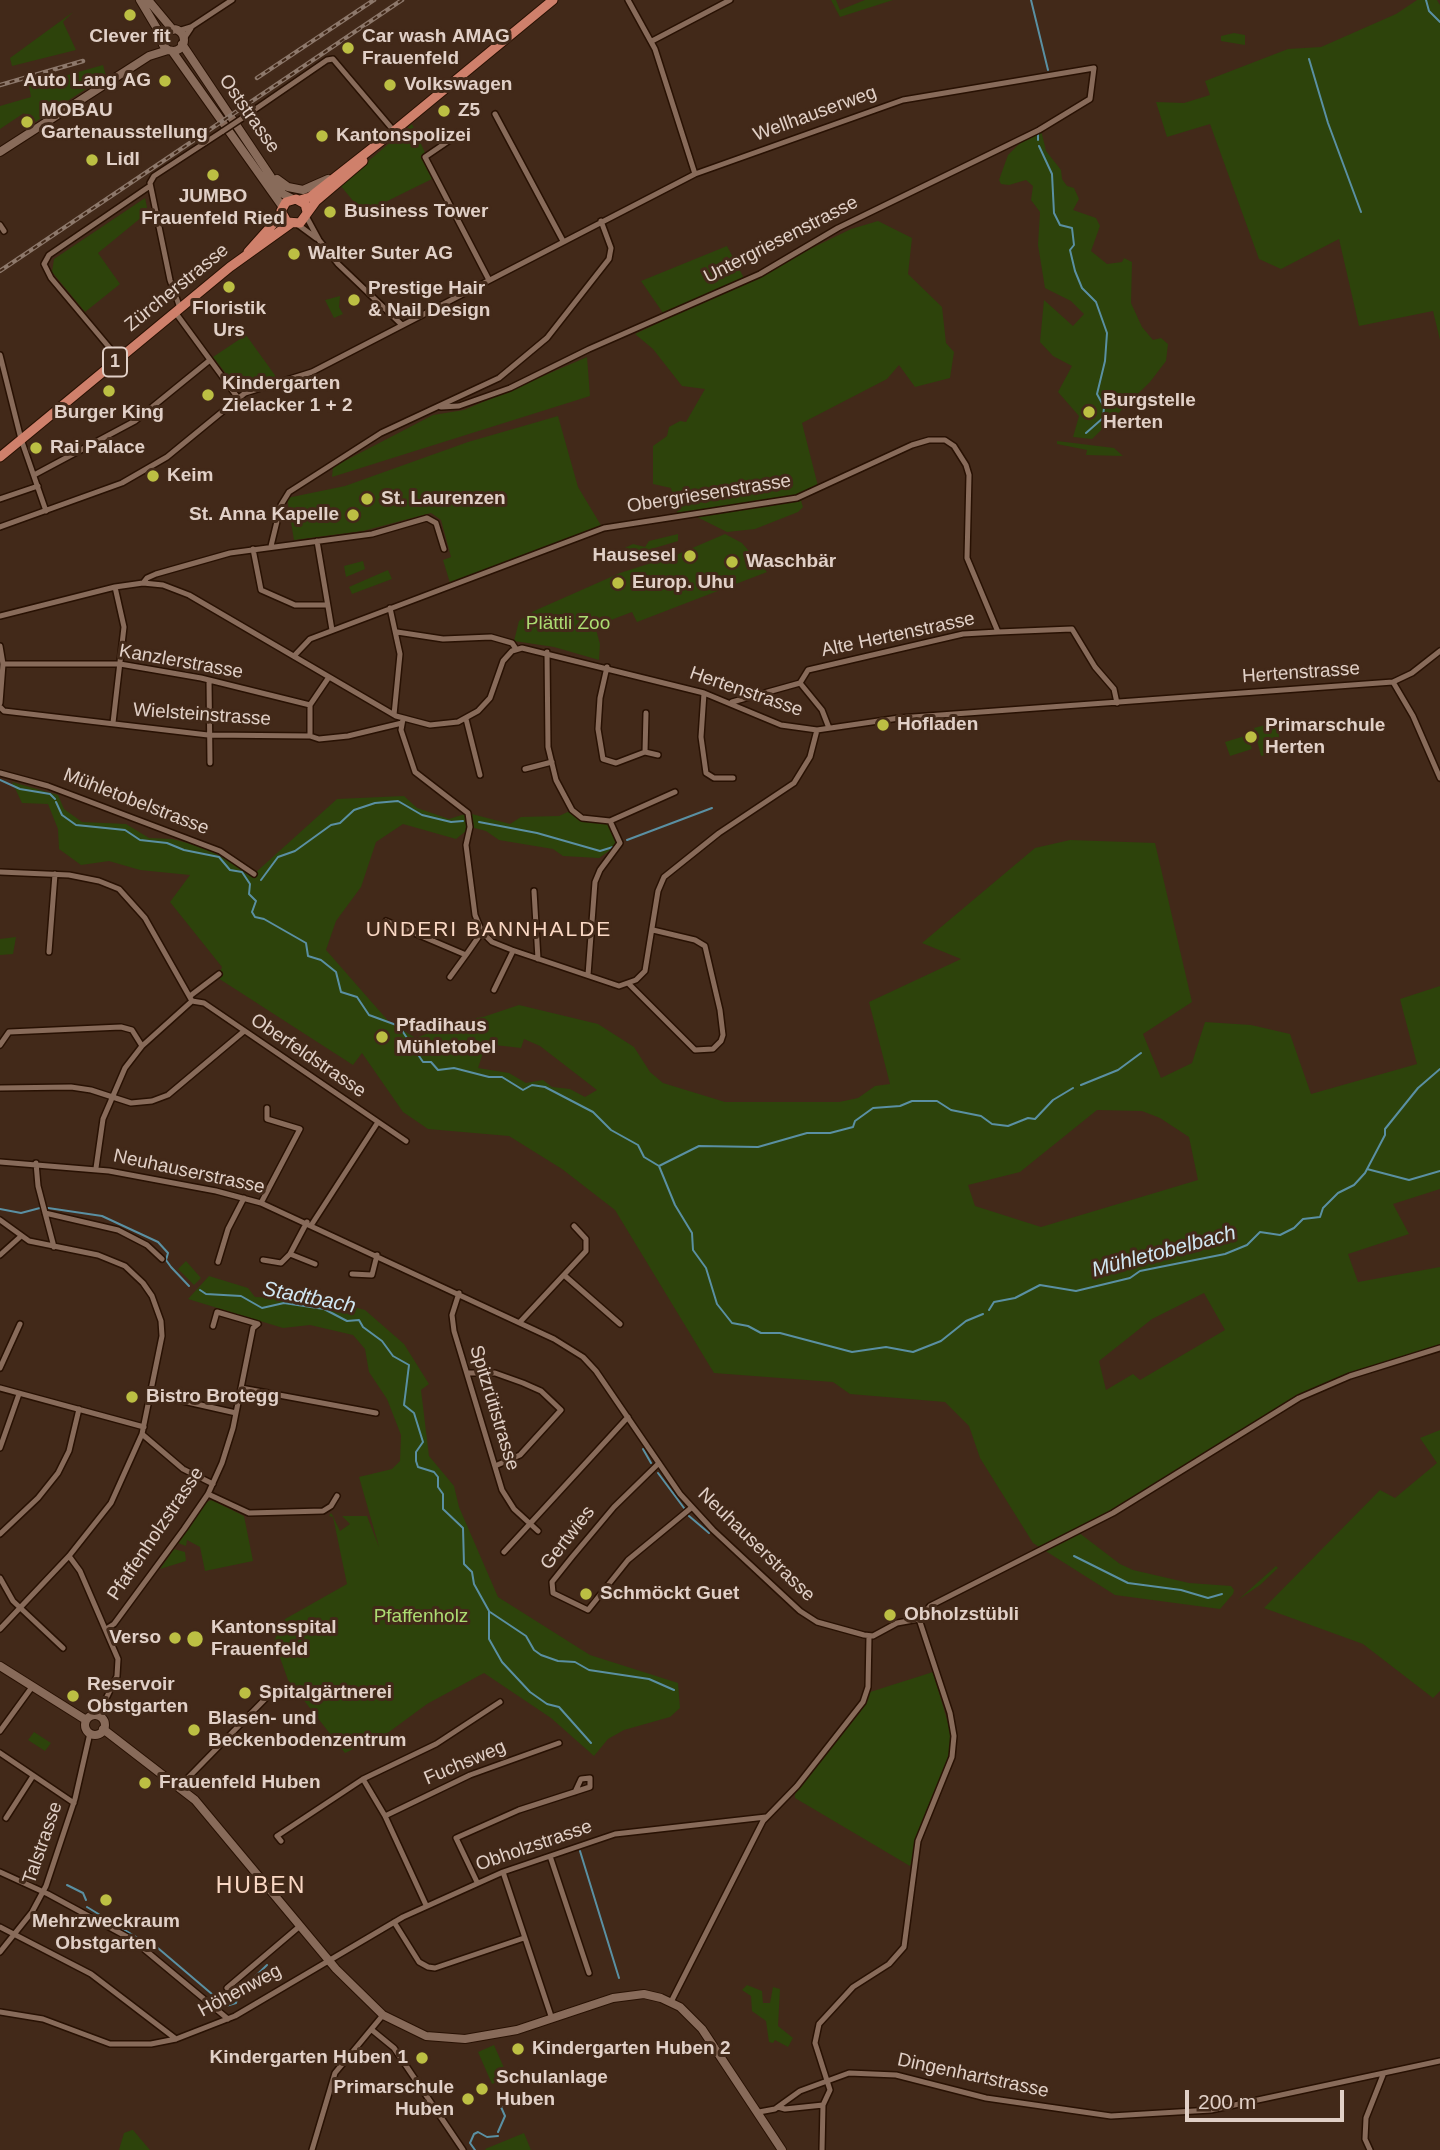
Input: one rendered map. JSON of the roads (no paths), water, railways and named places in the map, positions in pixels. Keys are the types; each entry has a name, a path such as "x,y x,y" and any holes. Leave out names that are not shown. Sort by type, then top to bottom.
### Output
{"main road":[{"path":"394,131 310,197 297,200 307,214 316,201 394,131 553,0"},
{"name":"Zürcherstrasse","path":"247,254 282,210 297,200"},
{"path":"282,210 293,224"},
{"name":"Zürcherstrasse","path":"0,457 247,254 307,214"}],"street":[{"path":"140,0 162,39"},
{"path":"148,0 176,30"},
{"path":"149,56 162,39 176,30 191,27 232,0"},
{"path":"628,0 652,41 695,174"},
{"path":"652,41 730,0"},
{"path":"0,152 149,56 170,50 183,42 191,27"},
{"name":"Oststrasse","path":"176,30 284,194 297,200"},
{"name":"Oststrasse","path":"162,39 170,50 181,58 282,210"},
{"path":"119,359 51,278 44,264 49,255 140,194 150,186 154,176 327,60 333,59 394,131"},
{"name":"Wellhauserweg","path":"238,398 312,372 695,174 904,100 1094,68"},
{"name":"Untergriesenstrasse","path":"441,407 459,406 510,388 589,349 760,274 838,228 1039,130 1090,99 1094,68"},
{"path":"495,114 563,241"},
{"path":"450,140 425,157 489,280"},
{"path":"268,169 284,186 303,190 342,170"},
{"path":"0,527 103,491 151,467 190,440 238,398 178,310 150,186"},
{"path":"140,194 153,199"},
{"path":"307,214 319,240 356,284 402,325"},
{"path":"271,547 281,505 289,492 381,433 499,378 554,331 609,259 611,248 601,221"},
{"path":"293,224 319,240"},
{"path":"0,225 4,231"},
{"path":"0,355 22,439 46,511"},
{"path":"34,475 135,421 210,360"},
{"name":"Obergriesenstrasse","path":"294,656 305,641 604,528 797,498 912,445 929,440 945,440 954,446 966,465 969,475 967,558 998,632"},
{"path":"0,499 38,486"},
{"path":"143,583 146,578 156,574 253,549 372,534 427,518 436,523 444,549"},
{"path":"317,541 332,630"},
{"path":"253,549 261,590 295,605 327,605"},
{"path":"0,616 115,587 143,583 172,587 403,721 430,725 466,719 487,703 503,661 516,649"},
{"path":"113,723 124,627 115,587"},
{"path":"390,608 400,654 394,715"},
{"path":"998,632 1072,629 1096,667 1114,689 1117,703"},
{"name":"Hertenstrasse","path":"397,632 443,639 491,637 510,642 516,649 547,652 704,693 781,725 817,730 883,720 1393,682"},
{"name":"Alte Hertenstrasse","path":"730,703 800,683 808,670 963,634 998,632"},
{"path":"0,646 4,664 0,705"},
{"path":"1440,651 1393,682 1400,688 1440,778"},
{"path":"547,652 548,747 556,780 572,810 582,818 610,821 675,792"},
{"name":"Kanzlerstrasse","path":"4,664 120,664 209,680 310,705"},
{"path":"607,667 598,719 603,759 616,763 645,752 658,755"},
{"path":"310,736 310,705 329,677"},
{"path":"209,680 209,763"},
{"path":"800,683 822,710 829,728"},
{"path":"704,693 701,737 706,773 714,778 733,778"},
{"name":"Wielsteinstrasse","path":"0,705 4,711 208,735 310,736 319,739 348,736 403,721"},
{"path":"645,752 646,713"},
{"path":"466,719 480,775"},
{"path":"403,721 404,740 415,772 468,813 470,827 466,845 475,915 482,932 492,942 513,951 619,986 629,984 645,971 658,891 664,877 701,846 794,783 810,757 817,730"},
{"path":"525,769 552,762"},
{"name":"Mühletobelstrasse","path":"0,773 48,786 209,847 254,874"},
{"path":"588,975 595,882 600,870 620,843 610,821"},
{"path":"0,872 55,874 106,883 126,894 145,918 191,999"},
{"path":"49,953 55,874"},
{"path":"534,891 538,959"},
{"path":"386,921 466,955"},
{"path":"629,984 695,1050 713,1049 721,1041 723,1035 720,1010 705,946 695,940 653,930"},
{"path":"450,976 482,932"},
{"path":"494,990 513,951"},
{"path":"96,1168 103,1119 110,1097 125,1068 142,1046 219,974"},
{"name":"Oberfeldstrasse","path":"191,999 204,1003 405,1141"},
{"path":"0,1045 9,1032 121,1027 132,1030 142,1046"},
{"path":"0,1088 71,1087 138,1104 162,1098 243,1032"},
{"path":"261,1203 300,1129 267,1119 267,1108"},
{"path":"263,1260 281,1263 290,1254 378,1122"},
{"name":"Neuhauserstrasse","path":"0,1162 96,1168 261,1203 520,1322 583,1357 602,1378 691,1508 800,1611 817,1622 869,1636"},
{"path":"36,1163 54,1247"},
{"path":"218,1262 228,1229 244,1198"},
{"path":"45,1213 118,1230 147,1245 162,1259"},
{"path":"0,1220 20,1237 113,1260 130,1270 148,1290 161,1321 162,1336 145,1427 111,1503 69,1556 0,1629"},
{"path":"520,1322 586,1251 586,1239 574,1226"},
{"path":"0,1255 20,1237"},
{"path":"290,1254 315,1264"},
{"path":"352,1273 372,1275 377,1255"},
{"path":"564,1275 620,1324"},
{"name":"Spitzrütistrasse","path":"459,1293 452,1315 495,1466 508,1500 538,1531"},
{"name":"Pfaffenholzstrasse","path":"106,1629 130,1603 208,1493 230,1440 253,1328 258,1324 217,1312 213,1326"},
{"path":"0,1368 20,1324"},
{"path":"671,2002 766,1817 797,1786 863,1702 869,1680 869,1636 897,1623 919,1619 930,1605 1113,1513 1299,1398 1350,1376 1440,1348"},
{"path":"467,1373 495,1373 523,1383 541,1391 561,1410 520,1455 495,1466"},
{"path":"0,1388 145,1427"},
{"path":"241,1388 376,1413"},
{"path":"0,1448 19,1394"},
{"path":"152,1394 236,1413"},
{"path":"0,1534 31,1506 58,1473 69,1451 79,1409"},
{"path":"504,1552 628,1417"},
{"path":"142,1434 183,1469 213,1484"},
{"name":"Gertwies","path":"659,1463 614,1507 572,1557 552,1582 553,1593 587,1610 628,1560 691,1508"},
{"path":"208,1493 249,1513 318,1512 331,1506 337,1496"},
{"path":"69,1556 78,1567 106,1629 118,1665 112,1689 98,1715 86,1720"},
{"path":"0,1578 20,1608 63,1648"},
{"path":"822,2150 823,2105 830,2093 815,2043 819,2024 853,1987 889,1964 904,1947 918,1841 952,1757 954,1736 950,1713 919,1619"},
{"path":"0,1665 86,1720"},
{"path":"0,1731 32,1687"},
{"path":"180,1786 267,1697"},
{"path":"281,1841 277,1836 363,1779 436,1744 500,1702"},
{"path":"86,1720 86,1729 96,1734 103,1729 104,1720 98,1715"},
{"path":"103,1729 180,1786 329,1961 383,2015 426,2036 451,2039 507,2033 625,1995 644,1994 671,2002 689,2014 702,2029 782,2150"},
{"name":"Talstrasse","path":"0,1952 44,1892 74,1803 90,1733"},
{"name":"Fuchsweg","path":"385,1816 470,1774 559,1743"},
{"path":"0,1753 74,1803"},
{"path":"6,1818 33,1776"},
{"path":"363,1779 385,1816 426,1905"},
{"path":"477,1882 455,1840 458,1836 519,1810 575,1792"},
{"name":"Obholzstrasse","path":"329,1961 426,1905 477,1882 584,1843 630,1831 766,1817"},
{"path":"550,1856 589,1973"},
{"path":"0,1872 44,1892 142,1947 228,2019"},
{"path":"503,1872 552,2019"},
{"path":"394,1922 419,1962 435,1968 524,1938"},
{"path":"227,1988 300,1926"},
{"path":"0,1927 101,1980 176,2039"},
{"name":"Höhenweg","path":"0,2012 43,2019 110,2043 151,2044 176,2039 228,2019 329,1961"},
{"path":"313,2150 335,2074 383,2015"},
{"path":"372,2030 394,2048 463,2150"},
{"name":"Dingenhartstrasse","path":"759,2112 778,2107 800,2091 849,2073 884,2073 986,2098 1093,2116 1190,2112 1440,2062"},
{"path":"1370,2150 1365,2139 1366,2118 1383,2075"},
{"path":"778,2107 785,2109 823,2105"}],"waterway":[{"path":"1031,0 1048,70"},
{"path":"1426,0 1429,11 1440,22"},
{"path":"1309,59 1328,123 1361,212"},
{"path":"1038,134 1038,140"},
{"path":"1039,146 1052,174 1054,213 1060,225 1072,228 1074,245 1070,250 1075,271 1082,288 1096,302 1107,333 1105,361 1097,394 1104,407 1103,418 1086,433"},
{"name":"Mühletobelbach","path":"0,780 20,789 50,794 55,799"},
{"path":"261,880 278,857 295,851 331,825 340,823 354,810 375,803 398,801 422,815 451,822 463,821"},
{"name":"Mühletobelbach","path":"56,802 62,815 76,825 125,830 140,840 167,843 184,850 219,857 230,870 242,872 250,884 249,894 256,901 252,912 255,917 264,919 306,943 308,956 321,960 336,972 341,992 357,997 369,1015 399,1026 423,1062 431,1062 438,1070 454,1068 489,1077 502,1077 523,1090 532,1085 545,1087 593,1112 611,1130 638,1145 644,1157 659,1166 675,1205 692,1233 693,1250 706,1268 717,1304 732,1323 748,1326 761,1333 780,1333 852,1352 886,1347 913,1352 941,1341 966,1321 983,1314"},
{"path":"627,840 712,808"},
{"path":"479,822 537,833 600,851 613,847"},
{"path":"1081,1085 1118,1070 1141,1053"},
{"name":"Mühletobelbach","path":"989,1310 994,1302 1015,1298 1040,1285 1076,1291 1130,1278 1140,1271 1225,1254 1247,1245 1260,1232 1280,1235 1294,1228 1303,1219 1320,1217 1323,1208 1338,1193 1354,1185 1365,1173 1385,1135 1385,1129 1418,1088 1440,1069"},
{"path":"659,1166 699,1146 758,1147 807,1133 830,1133 853,1127 855,1121 873,1108 900,1106 912,1101 937,1101 951,1110 981,1116 992,1124 1008,1126 1028,1118 1035,1119 1053,1100 1073,1088"},
{"path":"1367,1169 1409,1180 1440,1171"},
{"name":"Stadtbach","path":"0,1209 21,1213 40,1208"},
{"name":"Stadtbach","path":"48,1208 102,1216 158,1242 168,1253 166,1260 189,1286"},
{"name":"Stadtbach","path":"200,1290 206,1294 241,1296 262,1308 284,1303 324,1309 347,1321 359,1320 363,1327 382,1341 393,1356 409,1365 404,1405 414,1413 423,1442 416,1452 416,1461 418,1467 434,1472 438,1477 438,1487 443,1494 443,1509 463,1528 464,1564 472,1572 474,1584 489,1611 489,1639 502,1662 530,1692 547,1704 559,1707 591,1743"},
{"path":"643,1449 651,1463"},
{"path":"658,1473 684,1508"},
{"path":"689,1516 709,1533"},
{"path":"1074,1556 1128,1583 1181,1590 1208,1598 1222,1594"},
{"name":"Stadtbach","path":"490,1612 526,1636 534,1650 541,1655 558,1661 575,1662 589,1670 649,1679 674,1690"},
{"path":"580,1851 619,1978"},
{"path":"67,1885 83,1893 86,1900"},
{"path":"87,1907 146,1943"},
{"path":"152,1943 226,2006 236,2003 239,1992 267,1965"},
{"path":"498,2132 505,2116 501,2107 509,2101"},
{"path":"475,2150 470,2143 474,2134 478,2132 487,2137 498,2136"}],"railway":[{"path":"257,78 374,0"},
{"path":"0,271 402,0"},
{"path":"0,85 83,61"}],"place":[{"name":"Clever fit","path":"130,15"},
{"name":"Car wash AMAG Frauenfeld","path":"348,48"},
{"name":"Auto Lang AG","path":"165,81"},
{"name":"Volkswagen","path":"390,85"},
{"name":"Z5","path":"444,111"},
{"name":"MOBAU Gartenausstellung","path":"27,122"},
{"name":"Kantonspolizei","path":"322,136"},
{"name":"Lidl","path":"92,160"},
{"name":"JUMBO Frauenfeld Ried","path":"213,175"},
{"name":"Business Tower","path":"330,212"},
{"name":"Walter Suter AG","path":"294,254"},
{"name":"Floristik Urs","path":"229,287"},
{"name":"Prestige Hair & Nail Design","path":"354,300"},
{"name":"Burger King","path":"109,391"},
{"name":"Kindergarten Zielacker 1 + 2","path":"208,395"},
{"name":"Burgstelle Herten","path":"1089,412"},
{"name":"Rai Palace","path":"36,448"},
{"name":"Keim","path":"153,476"},
{"name":"St. Laurenzen","path":"367,499"},
{"name":"St. Anna Kapelle","path":"353,515"},
{"name":"Hausesel","path":"690,556"},
{"name":"Waschbär","path":"732,562"},
{"name":"Europ. Uhu","path":"618,583"},
{"name":"Hofladen","path":"883,725"},
{"name":"Primarschule Herten","path":"1251,737"},
{"name":"Pfadihaus Mühletobel","path":"382,1037"},
{"name":"Bistro Brotegg","path":"132,1397"},
{"name":"Schmöckt Guet","path":"586,1594"},
{"name":"Obholzstübli","path":"890,1615"},
{"name":"Verso","path":"175,1638"},
{"name":"Kantonsspital Frauenfeld","path":"195,1639"},
{"name":"Spitalgärtnerei","path":"245,1693"},
{"name":"Reservoir Obstgarten","path":"73,1696"},
{"name":"Blasen- und Beckenbodenzentrum","path":"194,1730"},
{"name":"Frauenfeld Huben","path":"145,1783"},
{"name":"Mehrzweckraum Obstgarten","path":"106,1900"},
{"name":"Kindergarten Huben 2","path":"518,2049"},
{"name":"Kindergarten Huben 1","path":"422,2058"},
{"name":"Schulanlage Huben","path":"482,2089"},
{"name":"Primarschule Huben","path":"468,2099"}],"district":[{"name":"UNDERI BANNHALDE","path":"489,930"},
{"name":"HUBEN","path":"261,1887"}],"park label":[{"name":"Plättli Zoo","path":"568,624"},
{"name":"Pfaffenholz","path":"421,1617"}]}
